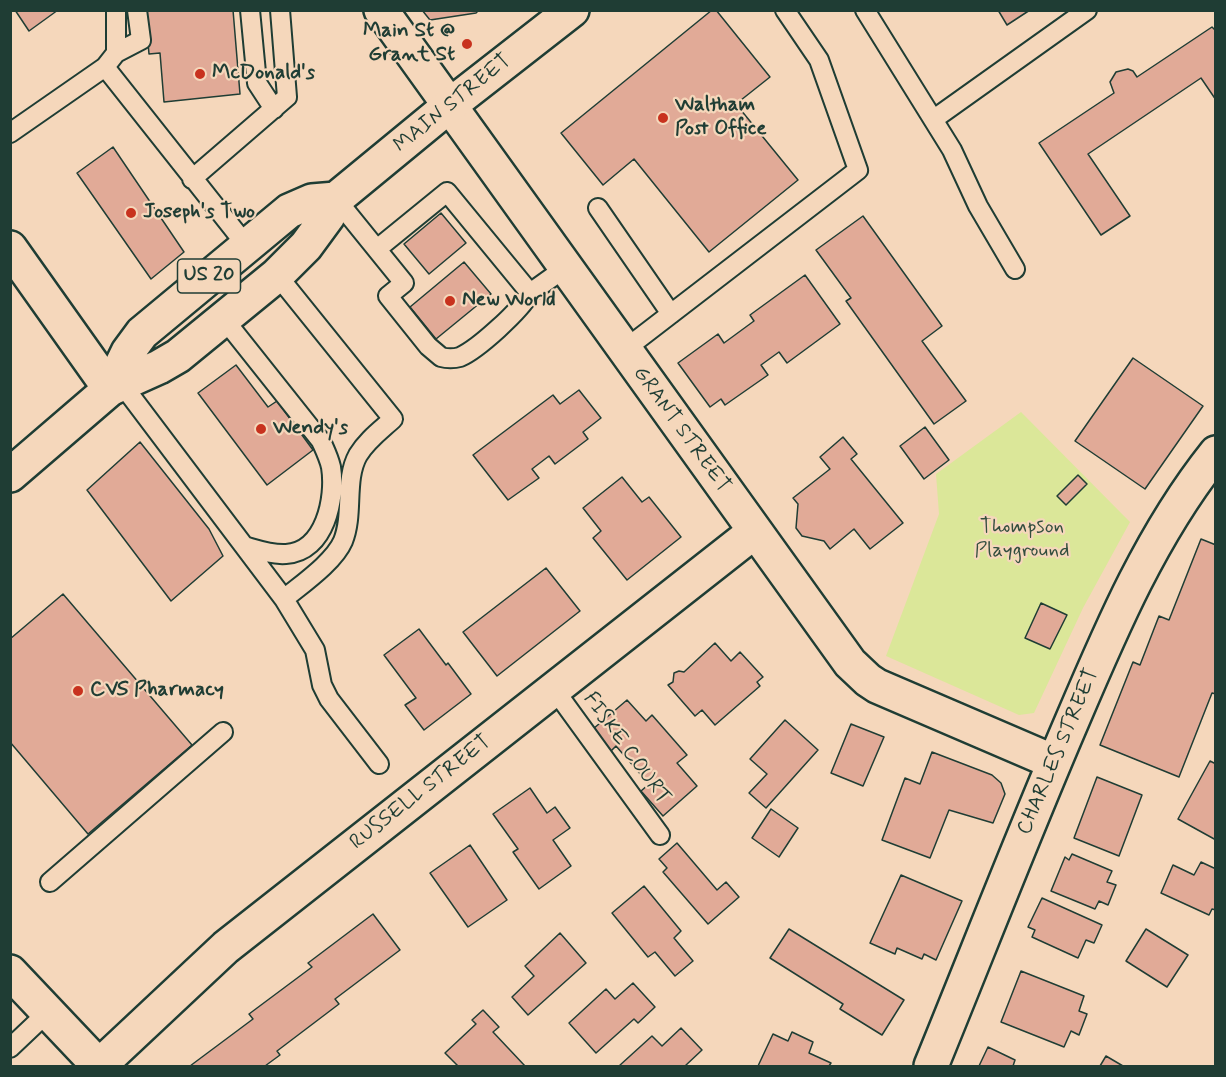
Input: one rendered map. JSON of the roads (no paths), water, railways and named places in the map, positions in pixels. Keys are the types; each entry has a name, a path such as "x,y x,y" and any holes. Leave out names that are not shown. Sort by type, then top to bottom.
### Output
{"street":[{"name":"GRANT STREET","path":"381,10 850,663 868,680 1054,762"},
{"name":"MAIN STREET","path":"14,466 116,386 159,368 178,356 224,319 277,275 306,246 328,216 336,200 449,106 572,10"},
{"name":"MAIN STREET","path":"116,386 128,352 142,333 246,245 289,211 312,201 336,200"},
{"path":"10,248 116,386"},
{"name":"CHARLES STREET","path":"931,1066 1113,623 1154,545 1215,453"},
{"name":"RUSSELL STREET","path":"99,1066 226,947 754,532"},
{"path":"10,972 99,1066"}],"lane":[{"path":"116,10 116,53"},
{"path":"10,133 105,68 116,53 141,40 137,10"},
{"path":"250,10 258,83 274,109"},
{"path":"192,179 287,97 280,10"},
{"path":"624,350 858,170 819,60 785,10"},
{"path":"865,10 934,119 961,166 978,206 1015,269"},
{"path":"934,119 1087,10"},
{"path":"105,68 246,245"},
{"path":"377,249 447,192 530,293"},
{"path":"336,200 404,283 388,296 434,353 441,357 458,358 468,352 516,313 530,293 565,267"},
{"path":"598,208 671,314"},
{"path":"277,275 393,419 372,437 358,456 352,474 350,516 342,543 326,563 284,599"},
{"path":"224,319 321,441 331,469 331,496 326,521 310,543 287,554 244,546"},
{"path":"116,386 284,599 315,650 322,685 329,699 379,764"},
{"name":"FISKE COURT","path":"554,689 660,835"},
{"path":"50,882 223,732"},
{"path":"10,1048 48,1012"}],"place":[{"name":"Main St @ Grant St","path":"467,44"},
{"name":"McDonald's","path":"200,74"},
{"name":"Waltham Post Office","path":"663,118"},
{"name":"Joseph's Two","path":"131,213"},
{"name":"New World","path":"450,301"},
{"name":"Wendy's","path":"261,429"},
{"name":"CVS Pharmacy","path":"78,691"}],"park label":[{"name":"Thompson Playground","path":"1022,540"}]}
